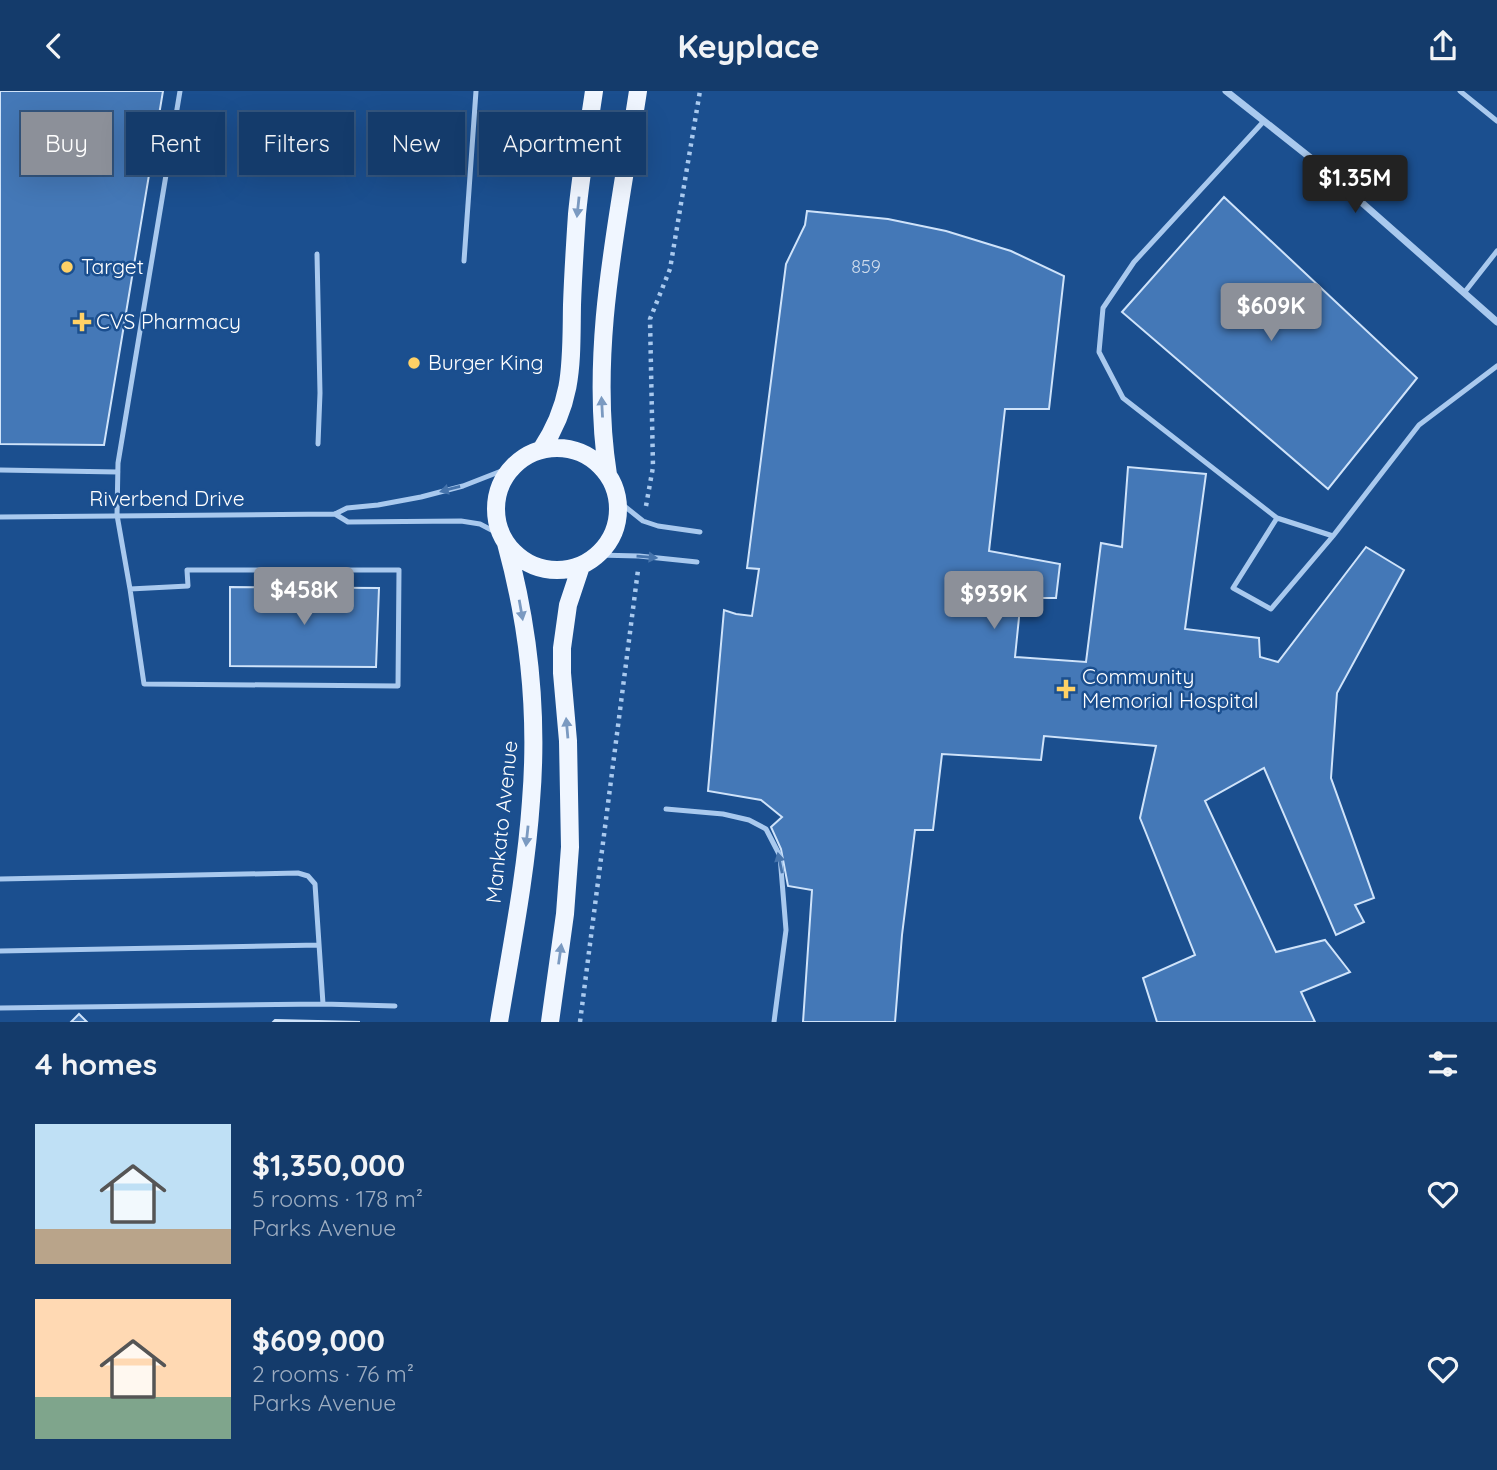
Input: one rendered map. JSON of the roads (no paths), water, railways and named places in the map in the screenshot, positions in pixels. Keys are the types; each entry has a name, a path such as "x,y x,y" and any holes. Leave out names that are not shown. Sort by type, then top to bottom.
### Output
{"main road":[{"path":"541,450 561,415 567,394 578,211 594,91"},
{"path":"608,475 601,393 603,325 638,91"},
{"path":"504,539 520,558 537,568 561,570 580,566 597,555 608,543 615,529 618,513 618,501 608,475 594,461 577,451 557,448 541,450 526,456 514,466"},
{"name":"Mankato Avenue","path":"499,1022 525,856 534,735 530,670 521,606 496,509 500,486 514,466"},
{"path":"550,1022 565,914 570,847 569,754 562,648 568,605 580,566"}],"street":[{"path":"1226,91 1317,163 1497,322"}],"lane":[{"path":"130,589 188,586 187,570 399,570 398,686 144,684 117,515 118,472 180,91"},
{"path":"464,261 476,91"},
{"path":"1460,91 1497,121"},
{"path":"1264,121 1134,262 1103,308 1099,352 1123,398 1278,518 1333,536"},
{"path":"1464,293 1497,251"},
{"path":"317,254 320,393 318,444"},
{"path":"1278,518 1233,588 1272,609 1419,425 1497,366"},
{"name":"Riverbend Drive","path":"0,517 335,514 346,508 421,497 463,486 514,466"},
{"path":"0,470 118,472"},
{"path":"618,501 643,521 699,532"},
{"name":"Riverbend Drive","path":"335,514 348,522 461,520 481,524 504,539"},
{"path":"597,555 696,562"},
{"path":"666,809 723,814 749,820 766,829 779,856 786,930 774,1022"},
{"path":"0,879 298,873 308,876 315,884 323,1004"},
{"path":"0,951 319,945"},
{"path":"0,1008 323,1004 395,1006"}],"place":[{"name":"Target","path":"67,267"},
{"name":"CVS Pharmacy","path":"82,322"},
{"name":"Burger King","path":"414,363"},
{"name":"Community Memorial Hospital","path":"1066,689"}]}
